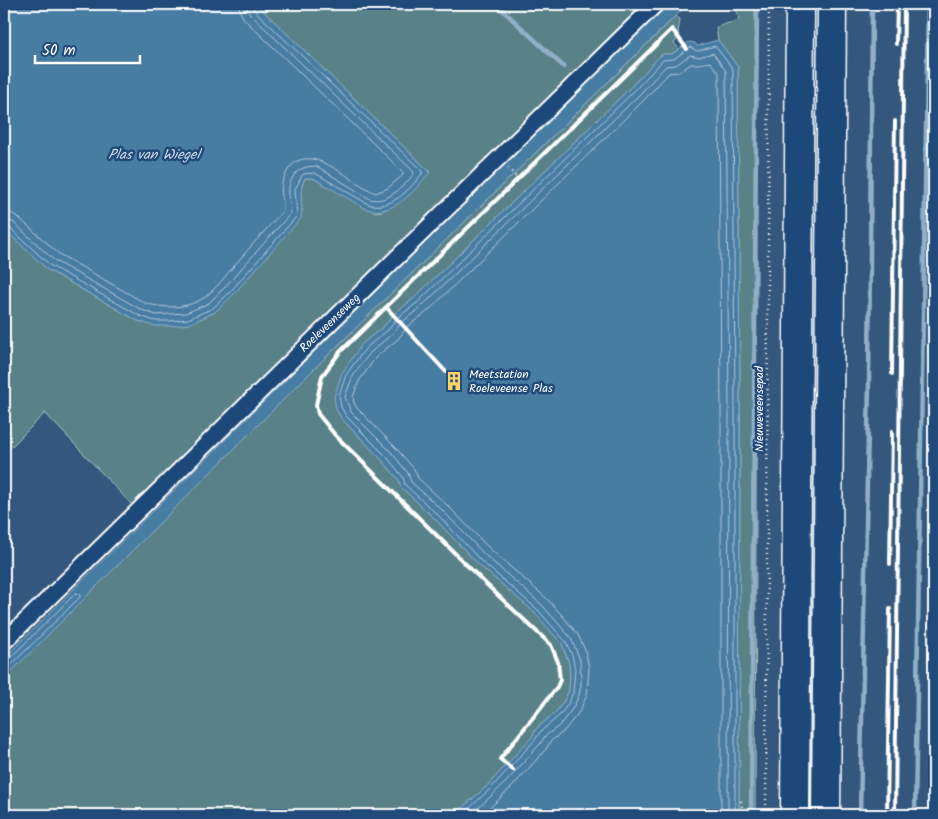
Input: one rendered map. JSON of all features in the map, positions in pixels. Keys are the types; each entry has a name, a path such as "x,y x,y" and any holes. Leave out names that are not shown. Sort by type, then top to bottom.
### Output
{"highway":[{"path":"795,815 800,4"},
{"path":"826,815 832,4"}],"street":[{"name":"Roeleveenseweg","path":"4,642 656,4"}],"path":[{"name":"Nieuweveensepad","path":"766,815 769,4"},
{"path":"509,169 518,178"},
{"path":"741,801 743,815"}],"green space":[{"path":"256,4 643,4 133,506 45,413 4,454 4,229 48,270 138,321 189,324 215,312 302,211 300,190 305,178 313,178 375,212 383,211 430,172"},
{"path":"735,4 755,4 757,253 755,815 739,815 740,412 738,67 718,40 716,27 739,20"},
{"path":"676,16 680,19 677,40 674,43 679,49 672,54 660,56 631,87 413,299 362,344 336,409 342,419 399,480 401,487 478,564 534,612 562,644 569,663 569,691 556,712 536,729 532,737 487,786 454,815 4,815 4,679 323,360"}],"water":[{"name":"Plas van Wiegel","path":"4,4 256,4 430,172 402,201 386,209 376,210 366,209 313,178 305,178 301,188 301,218 232,296 215,312 189,324 172,326 154,326 138,321 48,270 4,229"},
{"path":"667,4 688,4 323,360 4,679 4,658"},
{"path":"718,40 738,67 740,412 739,815 454,815 487,786 532,737 536,729 556,712 569,691 569,663 562,644 534,612 478,564 401,487 399,480 382,460 342,419 336,409 334,397 342,373 362,344 413,299 631,87 660,56 672,54 689,42 695,43 697,46"}],"waterway":[{"path":"496,4 564,67"},
{"path":"751,815 757,4"},
{"path":"860,815 869,382 872,4"},
{"path":"915,815 928,4"}],"railway":[{"path":"896,44 897,4"},
{"path":"895,815 904,4"},
{"path":"513,770 500,759 557,687 560,680 558,662 551,645 486,584 335,435 318,414 316,405 322,376 340,352 672,29 687,49"},
{"path":"892,374 895,121"},
{"path":"386,307 446,372"},
{"path":"890,564 892,431"},
{"path":"887,815 890,609"}],"place":[{"name":"Meetstation Roeleveense Plas","path":"454,381"}]}
